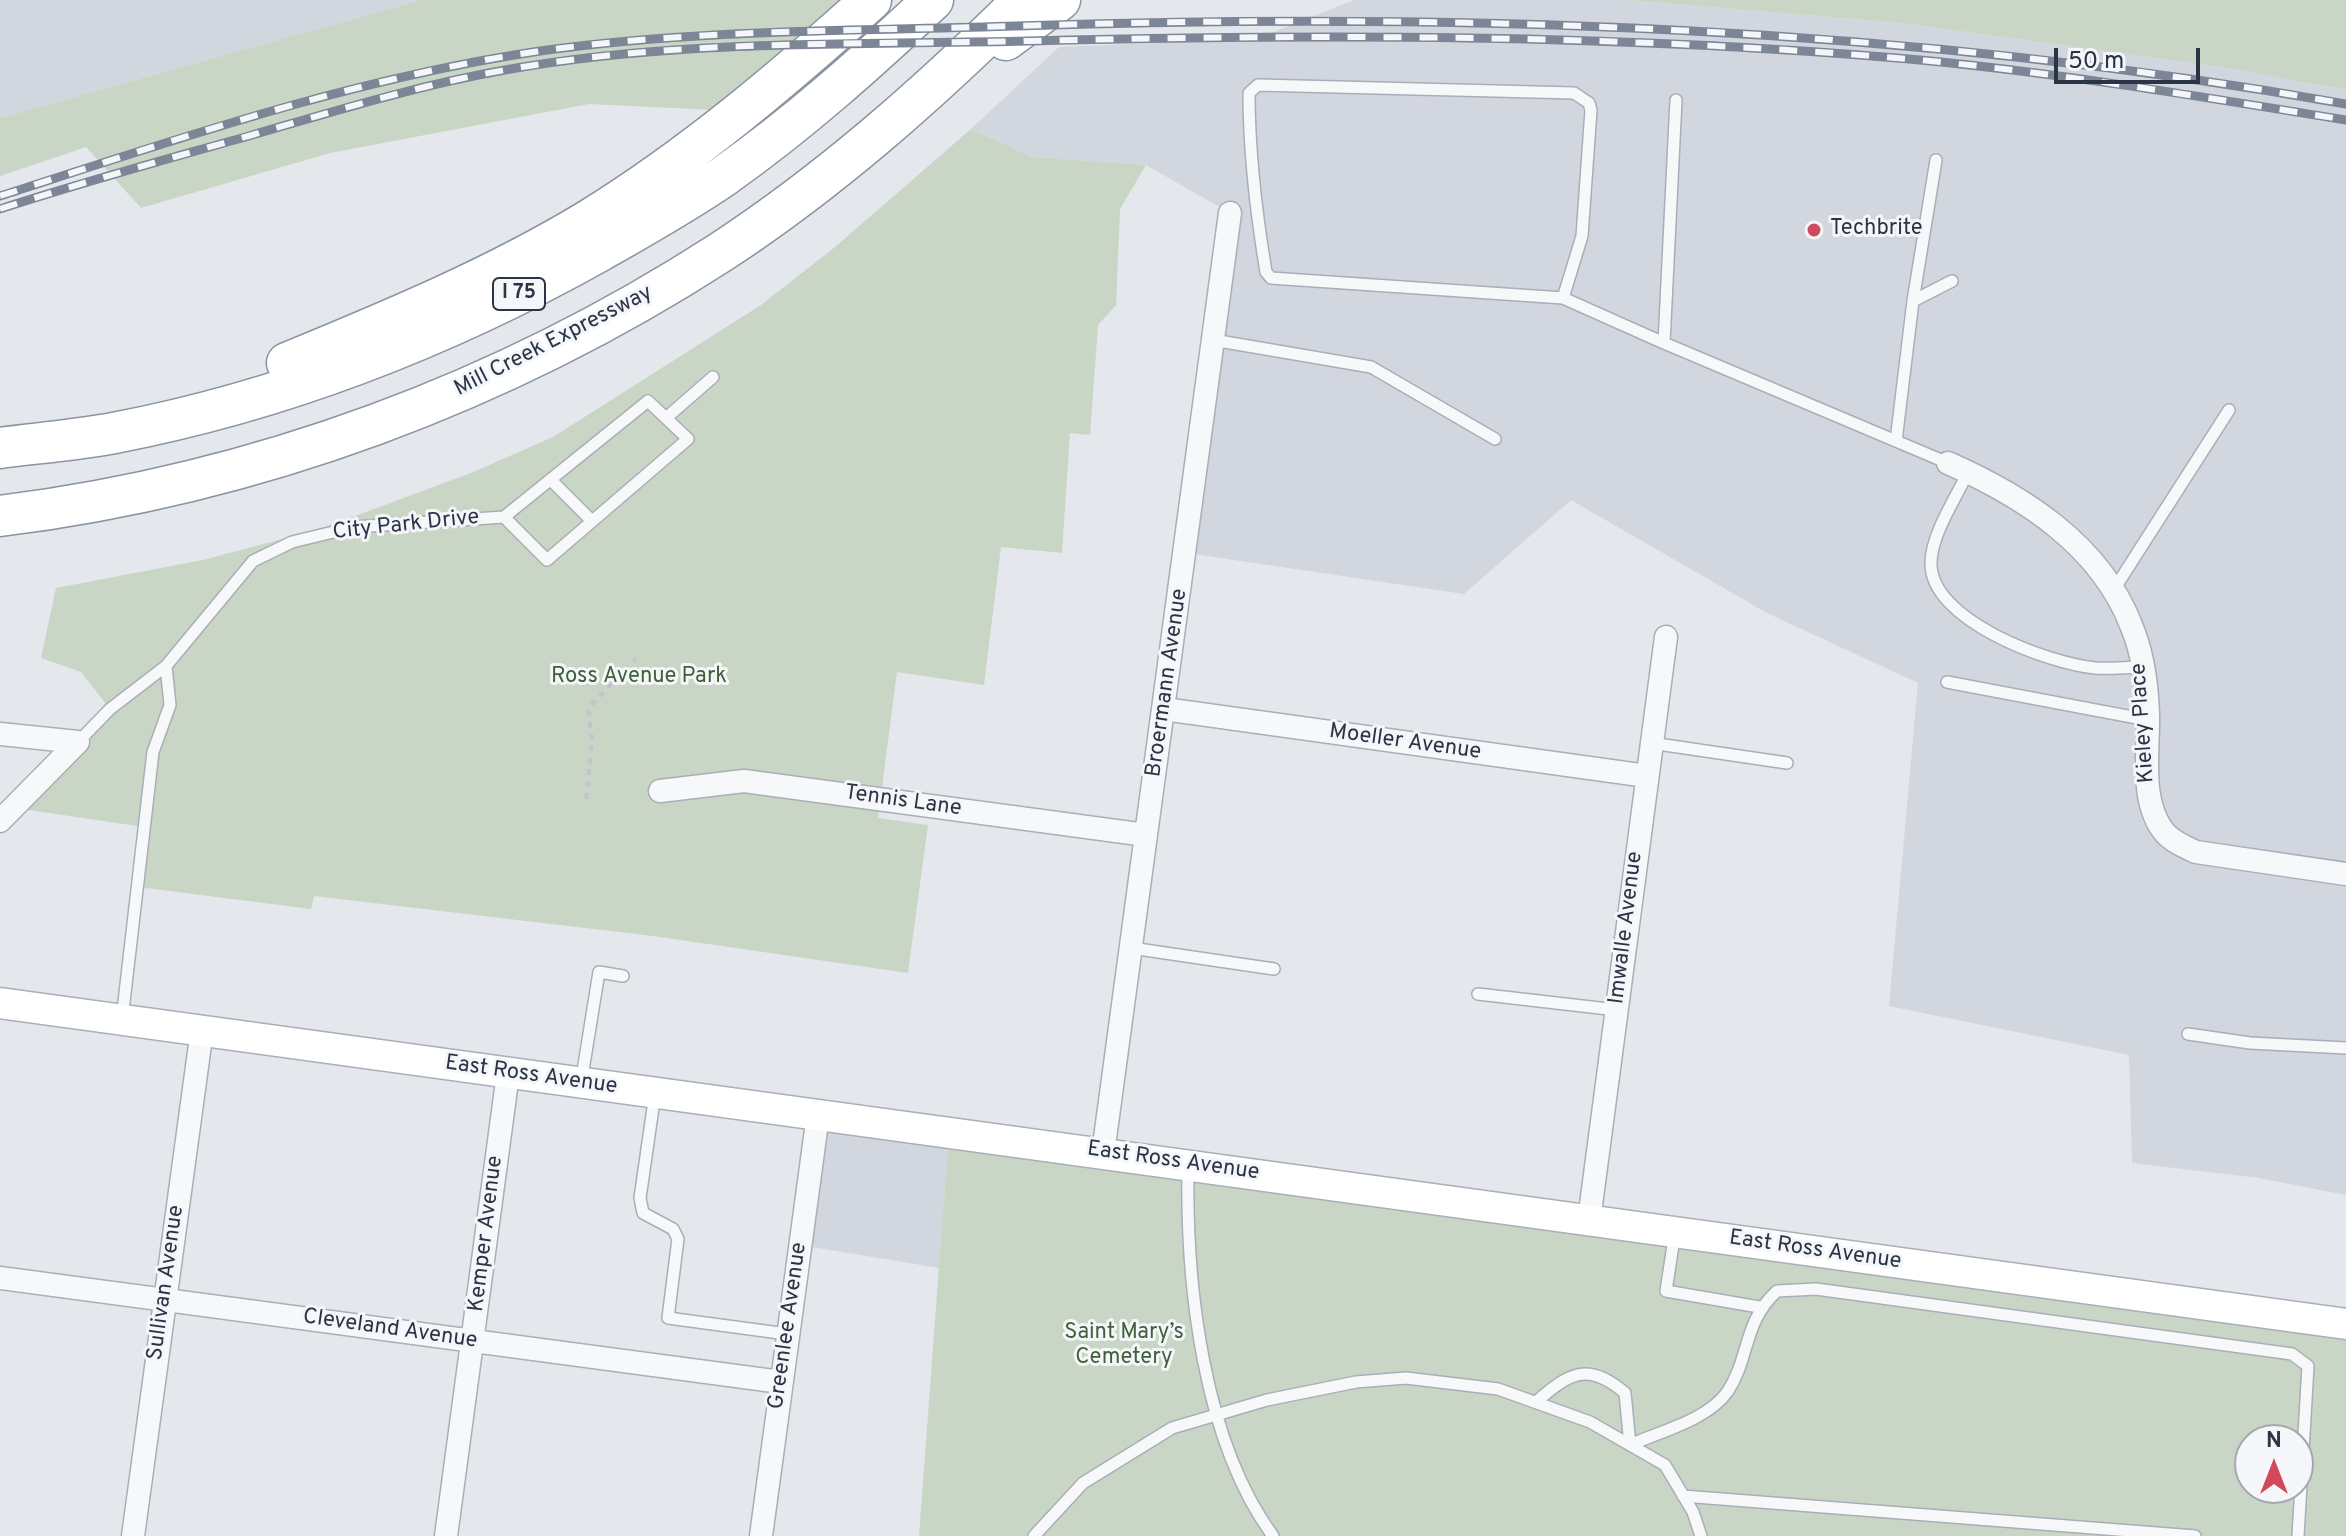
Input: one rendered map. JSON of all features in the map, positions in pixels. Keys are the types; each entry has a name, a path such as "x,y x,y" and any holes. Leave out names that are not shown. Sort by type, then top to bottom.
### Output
{"highway":[{"path":"17,446 105,415 271,369 397,315 517,258 587,221 657,175 782,80 871,0"},
{"name":"I 75","path":"17,446 111,434 245,401 405,347 485,312 633,232 721,178 846,82 933,0"},
{"name":"Mill Creek Expressway","path":"0,516 158,490 283,456 369,428 502,372 588,330 723,250 842,163 969,53 1023,0"},
{"path":"969,53 1011,38 1060,0"}],"street":[{"name":"Broermann Avenue","path":"1103,1153 1230,213"},
{"name":"Kieley Place","path":"1958,467 2023,502 2057,527 2084,552 2113,591 2132,626 2144,667 2151,803 2165,833 2178,844 2210,855 2346,874"},
{"name":"Imwalle Avenue","path":"1589,1220 1666,637"},
{"name":"Moeller Avenue","path":"1164,709 1647,776"},
{"path":"0,734 78,742"},
{"name":"City Park Drive","path":"0,821 78,742"},
{"name":"Tennis Lane","path":"660,791 744,781 1146,835"},
{"name":"East Ross Avenue","path":"0,1003 2346,1324"},
{"name":"Sullivan Avenue","path":"133,1536 202,1030"},
{"name":"Kemper Avenue","path":"446,1536 508,1074"},
{"name":"Greenlee Avenue","path":"761,1536 818,1115"},
{"name":"Cleveland Avenue","path":"0,1278 781,1382"}],"lane":[{"path":"1563,298 1582,236 1591,110 1583,98 1574,93 1258,85 1249,93 1252,187 1262,223 1266,272 1271,278 1563,298 1958,467 1933,549 1931,565 1938,592 1988,633 2024,648 2094,668 2144,667"},
{"path":"1664,343 1676,100"},
{"path":"1896,441 1913,301 1936,160"},
{"path":"1913,301 1952,281"},
{"path":"1213,340 1371,367 1495,439"},
{"path":"504,517 547,560 688,439 666,418 713,377"},
{"name":"City Park Drive","path":"78,742 110,709 166,666 253,561 292,542 354,527 504,517 648,401 666,418"},
{"path":"2113,591 2229,410"},
{"path":"551,480 592,521"},
{"path":"122,1019 153,752 170,705 166,666"},
{"path":"1947,682 2148,720"},
{"path":"1651,743 1787,763"},
{"path":"1131,948 1274,969"},
{"path":"581,1083 599,972 623,976"},
{"path":"1478,994 1617,1010"},
{"path":"2188,1034 2250,1043 2346,1048"},
{"path":"655,1094 640,1198 643,1213 673,1229 678,1239 668,1318 787,1334"},
{"path":"1188,1164 1187,1238 1199,1329 1218,1414 1251,1505 1273,1536"},
{"path":"1675,1232 1666,1291 1759,1307"},
{"path":"1630,1445 1706,1412 1728,1390 1759,1307 1777,1291 1816,1289 2292,1354 2308,1366 2298,1536"},
{"path":"1536,1402 1563,1378 1587,1373 1608,1378 1625,1393 1630,1445"},
{"path":"1034,1536 1083,1483 1172,1428 1267,1400 1341,1385 1406,1378 1498,1389 1590,1422 1665,1465 1701,1536"},
{"path":"1683,1496 2195,1536"}],"path":[{"path":"586,799 592,743 588,708 636,659"}],"shaded area":[{"path":"0,0 421,0 0,118"},
{"path":"1354,0 1629,0 1901,23 2215,66 2346,90 2346,1195 2259,1178 2132,1163 2129,1055 1889,1006 1918,683 1767,613 1571,500 1464,594 1187,553 1230,213 1146,165 1033,157 971,129 1059,47 1256,39"},
{"path":"818,1115 949,1132 939,1268 800,1245"}],"green space":[{"path":"421,0 893,0 757,112 589,104 330,153 141,208 86,147 0,176 0,118"},
{"path":"1629,0 2346,0 2346,90 2215,66 1901,23"},
{"name":"Ross Avenue Park","path":"971,129 1033,157 1146,165 1120,209 1116,305 1098,325 1090,435 1070,433 1062,553 1001,547 984,685 897,672 878,818 928,825 908,973 653,936 314,896 311,909 138,887 144,827 15,808 110,709 81,672 41,658 56,588 203,560 320,529 471,473 553,437 761,305 835,247"},
{"name":"Saint Mary’s Cemetery","path":"949,1132 2346,1324 2346,1536 919,1536"}],"railway":[{"path":"0,196 267,112 402,77 540,51 658,39 778,32 1350,21 1683,30 1850,41 2016,57 2181,78 2346,104"},
{"path":"0,209 346,108 473,76 635,53 766,45 1359,37 1689,45 1964,64 2346,120"}],"place":[{"name":"Techbrite","path":"1814,230"}]}
